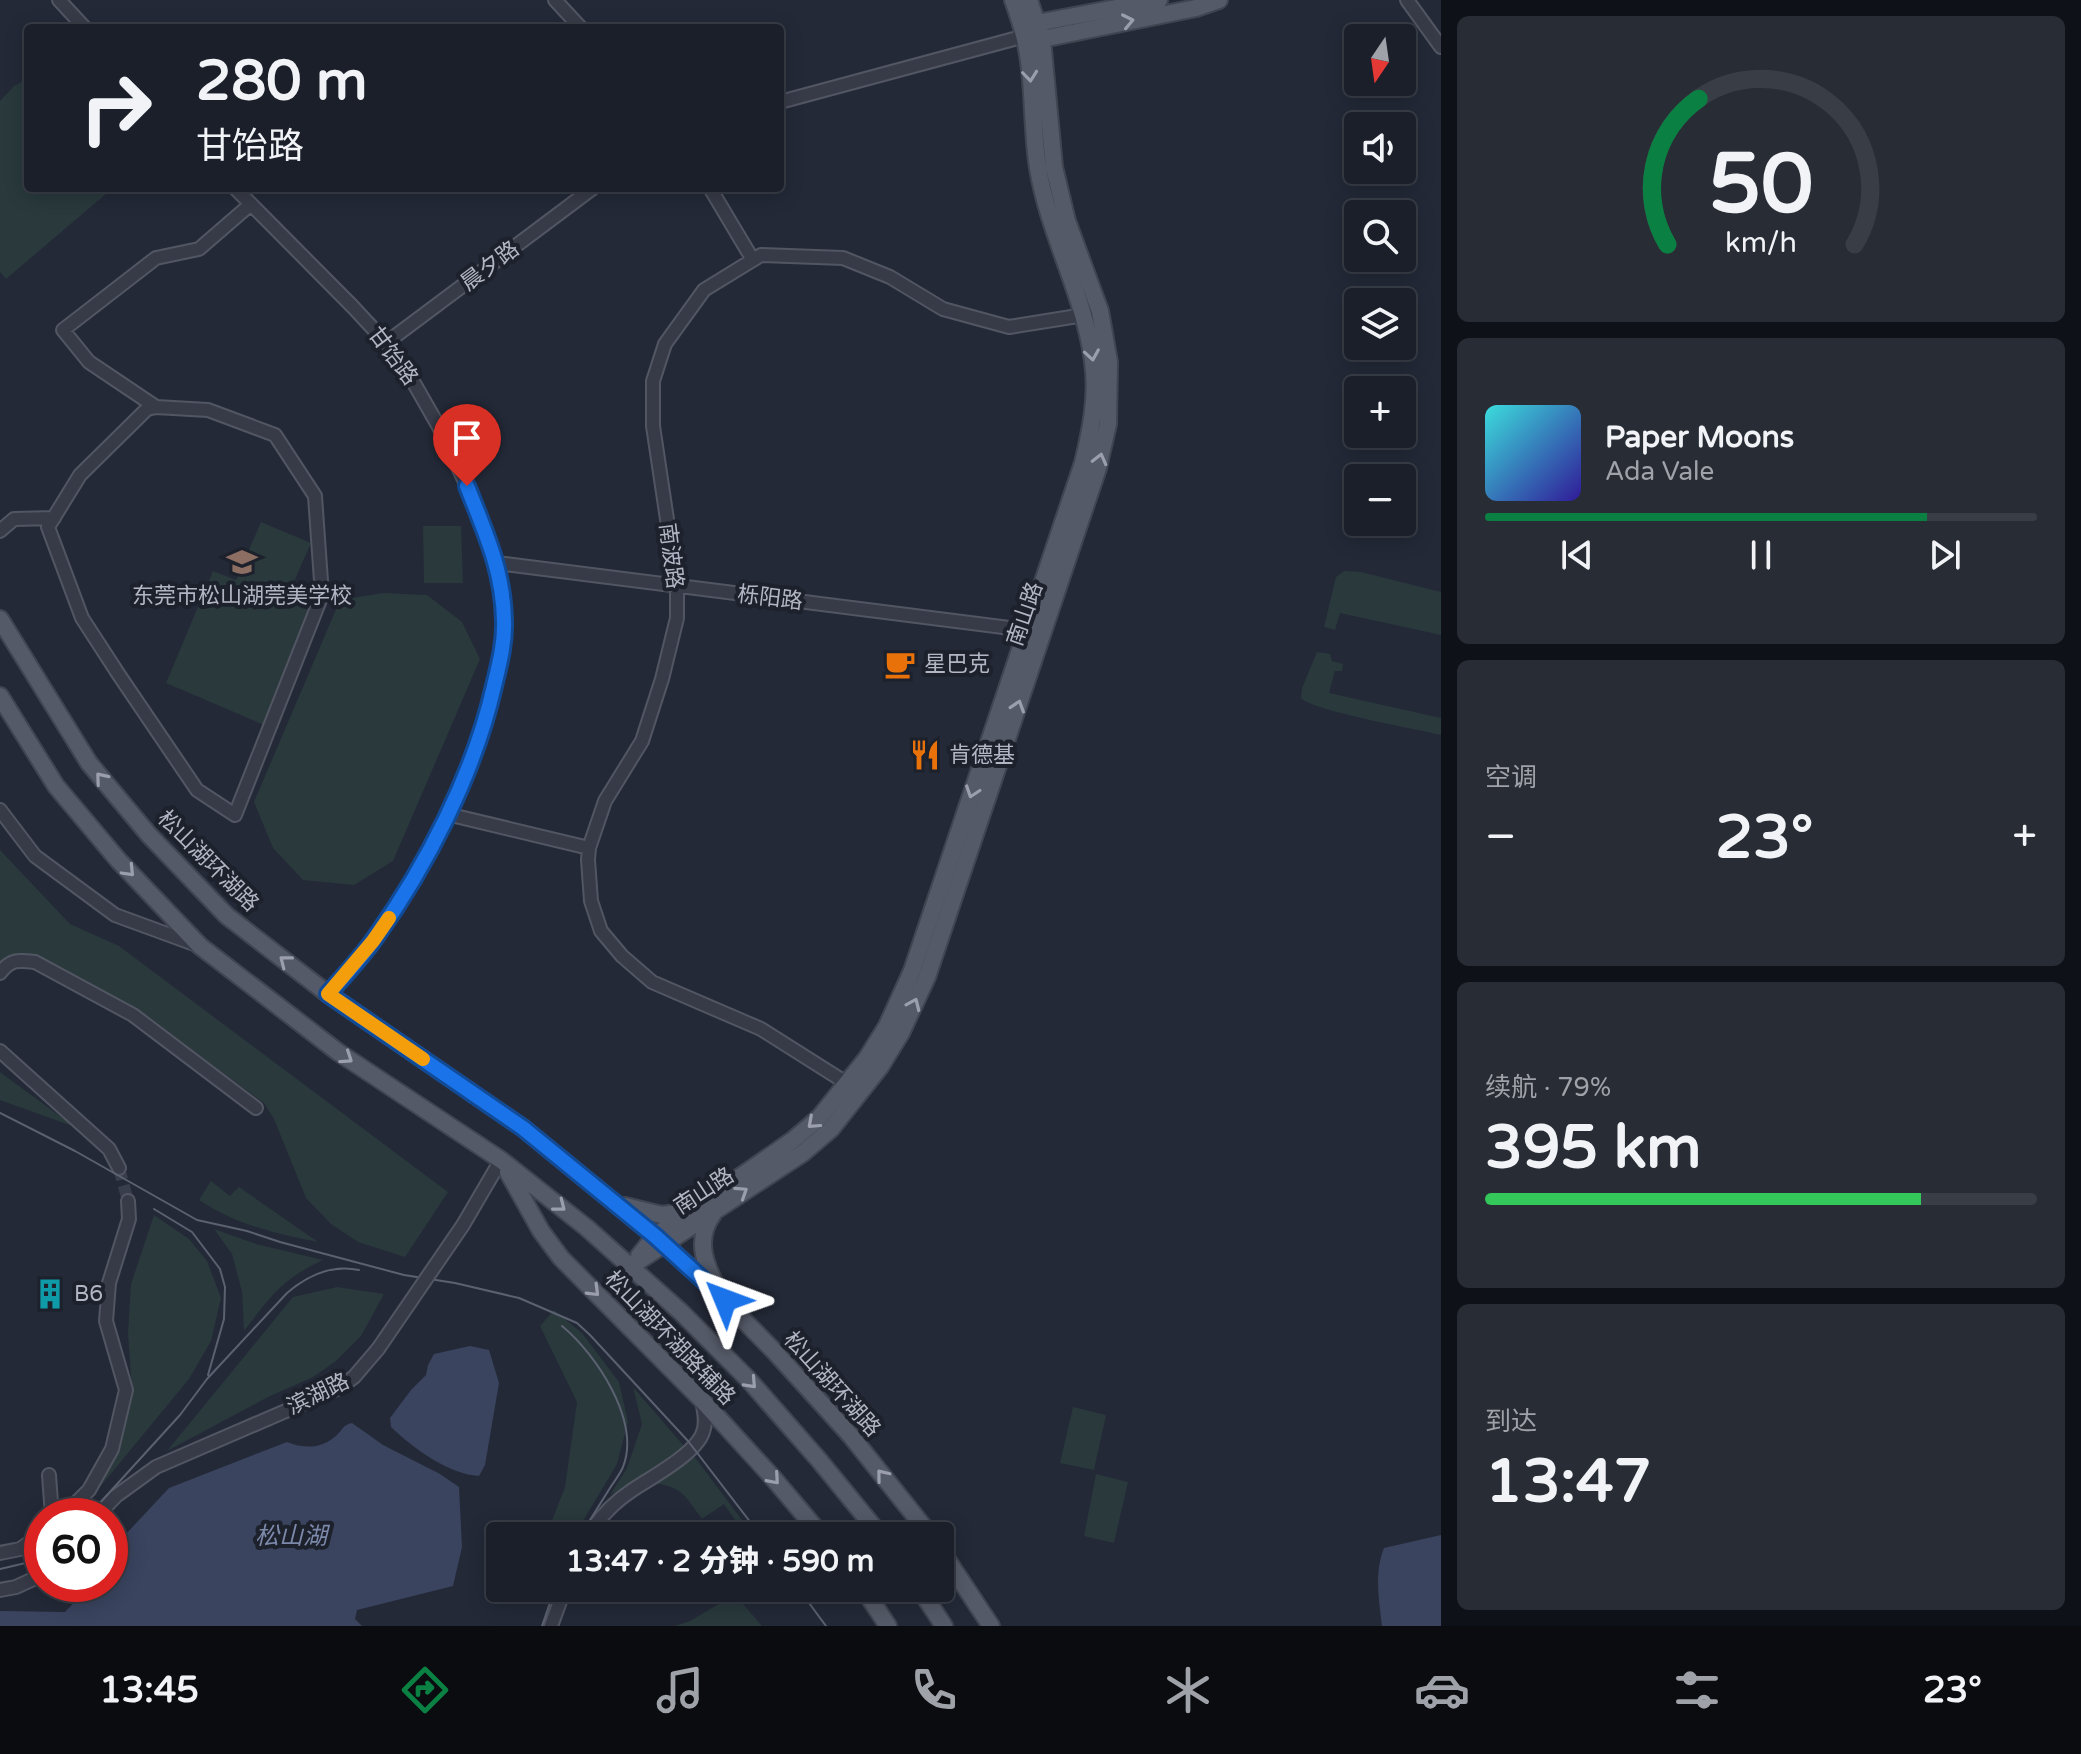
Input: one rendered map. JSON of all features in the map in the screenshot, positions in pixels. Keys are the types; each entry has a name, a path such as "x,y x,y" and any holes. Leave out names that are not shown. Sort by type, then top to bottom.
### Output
{"main road":[{"name":"南山路","path":"708,1207 803,1153 831,1129 880,1067 901,1033 927,977 1035,631 1083,463 1092,422 1094,363 1084,315 1052,226 1038,170 1025,36 1013,0"},
{"name":"南山路","path":"631,1266 659,1240 708,1207 819,1118 848,1084 887,1026 912,971 1035,631 1098,468 1108,424 1109,362 1100,311 1067,221 1054,167 1040,31 1029,0"},
{"path":"1025,36 1159,0"},
{"path":"1040,31 1196,8 1219,0"},
{"name":"松山湖环湖路","path":"0,619 89,763 149,835 227,916 328,994 523,1128 659,1240 725,1300 775,1352 851,1436 920,1522"},
{"path":"0,696 56,786 119,861 200,946 338,1052 501,1160 587,1228 681,1312 748,1379 870,1522"},
{"name":"松山湖环湖路辅路","path":"501,1160 550,1245 702,1400 810,1522"},
{"path":"612,1200 662,1215 708,1207 702,1248 711,1276 725,1300"},
{"path":"954,1570 991,1626"},
{"path":"872,1602 888,1626"},
{"path":"928,1602 944,1626"}],"street":[{"path":"59,0 81,24"},
{"path":"74,16 75,0"},
{"path":"555,0 577,24"},
{"path":"1407,0 1441,47"},
{"path":"784,101 1025,36"},
{"name":"甘饴路","path":"239,192 353,307 386,343 411,378 467,486 497,563 504,620 500,664 487,716 447,814 405,893 373,941 328,994"},
{"name":"晨夕路","path":"386,343 588,192"},
{"path":"712,192 753,260"},
{"path":"156,407 89,362 63,330 156,258 199,249 251,204"},
{"name":"南波路","path":"848,1084 761,1029 652,982 622,956 601,931 591,901 589,848 605,801 642,741 677,618 677,586 653,426 653,381 665,344 704,290 761,255 843,258 890,277 943,309 1009,327 1084,315"},
{"path":"156,407 208,410 275,435 315,496 322,595 235,815 197,790 82,618 48,527 54,518 80,475 147,409 156,407"},
{"path":"0,531 14,519 54,518"},
{"name":"栎阳路","path":"497,563 1035,631"},
{"path":"0,810 35,856 115,915 200,946"},
{"path":"447,814 589,848"},
{"path":"0,973 7,964 20,960 35,962 133,1015 256,1108"},
{"path":"0,1051 109,1149 119,1168"},
{"name":"滨湖路","path":"114,1498 156,1467 339,1388 354,1377 378,1349 463,1225 501,1160"},
{"path":"81,1498 89,1490 112,1449 126,1390 106,1321 104,1300 129,1219 128,1201"},
{"path":"597,1522 628,1492 658,1475 693,1448 703,1433 705,1416 702,1400"},
{"path":"49,1475 51,1498"},
{"path":"0,1553 24,1546"},
{"path":"0,1590 24,1583"},
{"path":"551,1626 560,1602"}],"shaded area":[{"path":"24,80 24,192 108,192 6,279 0,272 0,101"},
{"path":"261,522 311,543 286,600 312,612 264,725 166,683 213,571 236,580"},
{"path":"423,526 461,526 463,583 424,583"},
{"path":"1344,571 1361,572 1441,592 1441,635 1340,613 1335,630 1324,627 1336,577"},
{"path":"383,593 427,595 462,622 480,659 393,861 354,885 303,880 273,848 254,802 340,600"},
{"path":"1317,652 1330,654 1332,661 1343,664 1342,671 1335,671 1329,693 1441,718 1441,735 1344,714 1301,698"},
{"path":"0,850 70,924 119,946 448,1192 405,1257 358,1242 331,1224 306,1198 274,1119 264,1103 137,1010 37,956 12,956 0,964"},
{"path":"0,1072 8,1078 75,1127 0,1100"},
{"path":"211,1181 230,1196 239,1187 318,1242 256,1227 212,1208 199,1200"},
{"path":"154,1215 189,1239 207,1261 221,1298 211,1341 189,1379 95,1493 116,1451 132,1390 128,1333 131,1284"},
{"path":"214,1229 256,1244 323,1260 297,1274 278,1290 244,1331 242,1292 232,1254"},
{"path":"337,1287 384,1294 361,1336 336,1361 313,1377 268,1397 167,1451 293,1297"},
{"path":"554,1310 582,1333 619,1382 628,1422 617,1464 582,1522 551,1522 565,1487 577,1402 540,1326"},
{"path":"633,1387 684,1446 638,1480 610,1495 627,1468 642,1424"},
{"path":"1073,1407 1106,1415 1094,1470 1060,1463"},
{"path":"694,1456 744,1522 736,1522 724,1504 702,1519 677,1490 653,1483"},
{"path":"1096,1474 1128,1482 1114,1543 1084,1536"},
{"path":"722,1602 739,1602 762,1626 674,1626 690,1621"}],"water":[{"path":"470,1346 489,1350 499,1383 485,1465 479,1476 455,1470 432,1459 391,1427 390,1418 426,1375 434,1354"},
{"name":"松山湖","path":"352,1423 383,1445 459,1487 462,1547 453,1586 357,1610 355,1619 362,1626 0,1626 0,1611 65,1612 75,1602 128,1602 128,1532 169,1488 287,1442 307,1447 319,1445 331,1440"},
{"path":"1441,1535 1441,1626 1382,1626 1378,1577 1384,1548"}],"tunnel":[{"path":"119,1168 128,1201"}],"tram line":[{"path":"0,1113 75,1151 197,1220 404,1275 519,1298 577,1323 688,1441 750,1522"},
{"path":"154,1209 192,1232 220,1269 225,1287 224,1319 208,1375"},
{"path":"104,1498 180,1415 207,1379 287,1293 320,1273 339,1269 359,1270"},
{"path":"562,1326 601,1371 621,1410 626,1430 627,1449 623,1467 589,1522"},
{"path":"0,1569 24,1563"},
{"path":"542,1626 550,1602"},
{"path":"808,1602 826,1626"}],"slow traffic":[{"path":"389,918 328,994 423,1059"}],"place":[{"name":"东莞市松山湖莞美学校","path":"242,562"},
{"name":"星巴克","path":"900,664"},
{"name":"肯德基","path":"925,755"},
{"name":"B6","path":"50,1294"}],"route":[{"path":"467,486 497,563 502,595 503,642 488,710 471,761 432,845 405,893 373,941 328,994 523,1128 655,1236 725,1300"}]}
